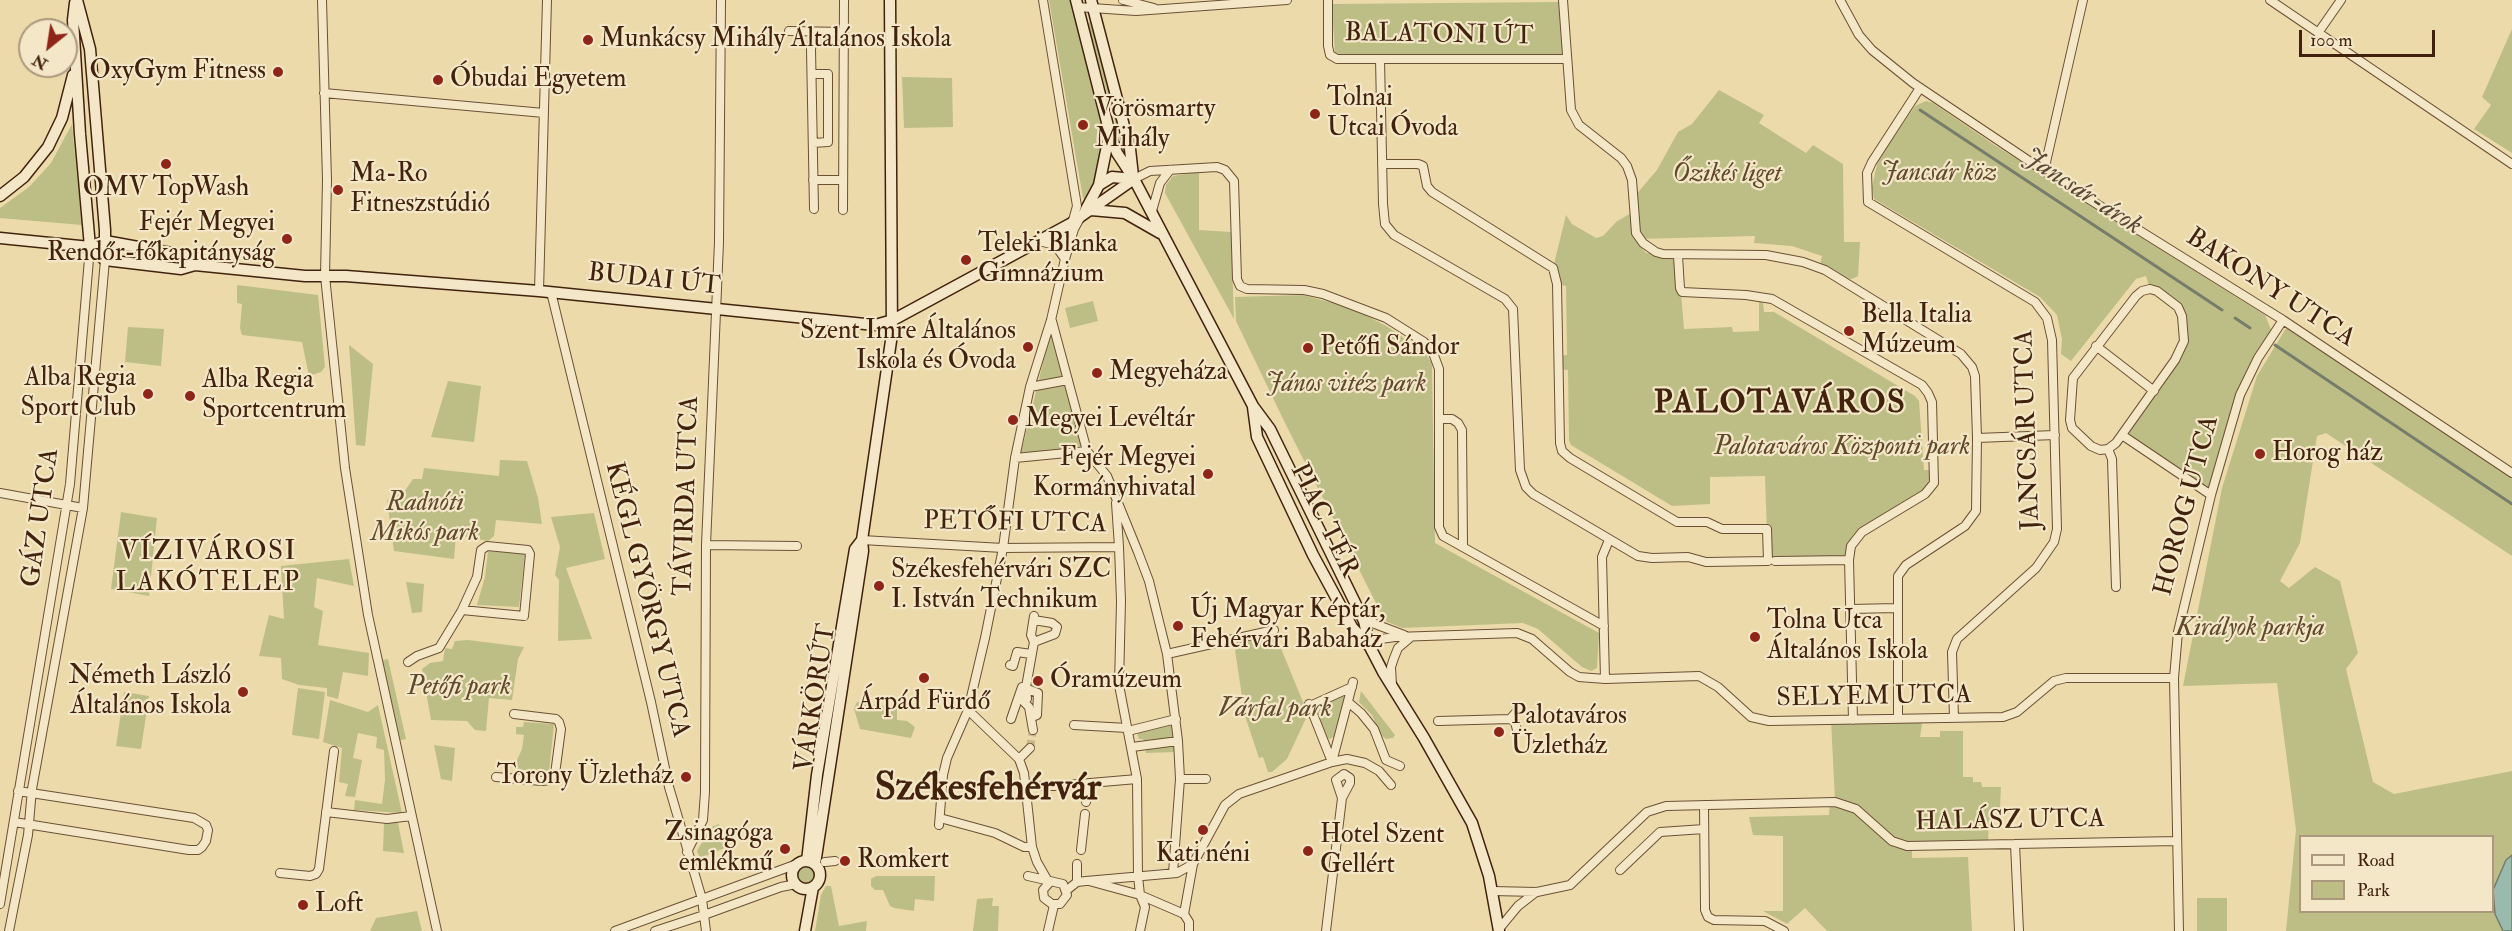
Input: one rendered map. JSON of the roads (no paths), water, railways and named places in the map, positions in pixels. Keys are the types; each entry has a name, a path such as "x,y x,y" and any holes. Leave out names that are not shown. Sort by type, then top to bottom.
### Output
{"street":[{"path":"73,18 76,0"},
{"path":"76,0 90,49 105,260"},
{"path":"322,0 327,180 325,276 356,546 368,615 436,931"},
{"name":"KÉGL GYÖRGY UTCA","path":"547,0 544,113 545,292 651,702 669,787 702,898 706,931"},
{"name":"TÁVIRDA UTCA","path":"687,852 703,820 705,792 706,545 714,310 719,242 721,0"},
{"path":"843,210 844,0"},
{"name":"VÁRKÖRÚT","path":"804,887 820,876 811,863 863,551 862,540 893,320 890,0"},
{"path":"1043,0 1077,206 1076,215 1070,224"},
{"path":"1123,0 1158,9"},
{"path":"1134,179 1116,153 1077,3 1091,3 1137,11 1287,0"},
{"name":"BALATONI ÚT","path":"1328,0 1330,55 1337,59 1567,59"},
{"path":"1563,0 1571,110 1580,125 1627,166 1632,180 1638,238 1656,252 1678,256 1748,254 1786,258 1825,270 1967,360 1975,376 1978,501 1972,519 1900,570 1896,583 1898,719"},
{"path":"2044,171 2083,0"},
{"path":"2270,0 2512,164"},
{"path":"2319,33 2341,0"},
{"name":"BAKONY UTCA","path":"1841,1 1859,35 1872,50 1920,88 2044,171 2283,320 2512,473"},
{"path":"1091,3 1130,149 1134,179"},
{"path":"789,31 844,32"},
{"path":"814,209 812,42 819,32"},
{"path":"1380,59 1383,215 1389,230 1394,235 1505,298 1513,309 1519,457 1522,479 1533,494 1609,540 1643,557 1688,557 1706,562 1849,560"},
{"path":"812,74 828,74 828,142 813,143"},
{"path":"0,196 24,177 53,137 66,106 72,78"},
{"path":"78,78 80,134 90,248 105,260"},
{"name":"JANCSÁR UTCA","path":"1920,88 1872,162 1867,173 1868,202 2035,302 2042,310 2050,327 2052,340 2056,529 2054,542 2036,568 1957,639 1952,652 1954,718"},
{"path":"324,93 544,113"},
{"name":"BUDAI ÚT","path":"1081,216 1098,185 1110,134"},
{"path":"1382,164 1423,166 1427,186 1432,192 1552,268 1557,284 1562,451 1672,520 1682,523 1707,522 1722,529 1767,529 1772,561"},
{"path":"1098,185 1112,177 1134,179 1150,171 1217,167 1231,174 1235,190 1238,279 1242,287 1304,290 1323,294 1386,318 1424,342 1432,350 1439,369 1439,527 1443,536 1604,626"},
{"path":"1152,213 1157,189 1170,170"},
{"name":"BUDAI ÚT","path":"105,260 182,269 195,265 305,276 346,276 545,292 875,325 893,320 1070,224 1134,179"},
{"name":"PIAC TÉR","path":"1134,179 1253,406 1270,429 1364,621 1370,647"},
{"path":"813,180 843,180"},
{"path":"1091,210 1125,213 1162,233"},
{"path":"1032,848 1024,848 995,833 940,819 943,775 947,758 971,713 1003,548 1015,458 1030,387 1051,320 1065,259 1074,229 1081,216"},
{"path":"0,238 90,248 105,241"},
{"name":"BUDAI ÚT","path":"105,241 182,255 195,265"},
{"path":"1039,241 1055,245 1065,259"},
{"name":"GÁZ UTCA","path":"0,904 67,505 90,248"},
{"path":"1678,256 1682,292 1746,295 1772,299 1922,385 1932,402 1935,476 1930,489 1862,532 1851,546 1849,560 1853,720"},
{"name":"GÁZ UTCA","path":"9,931 28,835 32,794 83,508 105,260"},
{"path":"2150,289 2171,301 2182,316 2184,341 2175,360 2154,391 2122,435 2108,449 2100,450 2091,446 2072,428 2070,420 2073,378 2128,305 2142,291 2150,289"},
{"path":"1051,320 1087,451 1107,476 1149,580 1167,654 1176,719 1180,779 1173,873"},
{"name":"HOROG UTCA","path":"2179,931 2175,678 2181,612 2240,395 2258,358 2283,320"},
{"path":"2096,346 2154,391"},
{"path":"1030,387 1068,380"},
{"name":"PIAC TÉR","path":"1253,406 1257,437 1313,555 1352,627 1370,647 1392,689 1472,823 1484,854 1499,930"},
{"path":"1439,419 1452,419 1462,430 1463,547"},
{"path":"1977,438 2055,435"},
{"path":"2122,435 2211,495"},
{"path":"2108,449 2112,459 2116,587"},
{"path":"1015,458 1087,451"},
{"path":"0,493 83,508"},
{"name":"PETŐFI UTCA","path":"862,540 1003,548 1119,547 1116,499"},
{"path":"1605,679 1602,557 1609,540"},
{"path":"706,545 797,546"},
{"path":"408,662 439,648 462,610 477,577 482,550 487,546 524,549 530,554 524,616 462,610"},
{"path":"1119,547 1119,685 1137,779 1138,876 1140,895 1145,907 1140,931"},
{"name":"SELYEM UTCA","path":"1355,603 1376,624 1411,637"},
{"path":"1851,609 1896,608"},
{"path":"1033,730 1026,687 1034,642 1031,635 1034,618 1052,623 1057,627 1055,634 1034,642"},
{"path":"1167,654 1274,630"},
{"name":"SELYEM UTCA","path":"1370,647 1382,639 1517,633 1539,644 1574,675 1585,678 1699,676 1718,687 1751,717 1760,720 1954,718 2012,715 2044,687 2066,678 2175,678"},
{"path":"1392,689 1391,667 1394,658 1398,648 1411,637"},
{"path":"1028,669 1011,665 1017,652 1031,654"},
{"path":"1353,684 1348,702 1332,762 1310,705 1353,684"},
{"path":"1026,687 1038,693 1037,716 1013,716 1020,689 1026,687"},
{"path":"1348,702 1374,729 1386,760 1400,766"},
{"path":"1510,719 1519,709"},
{"path":"971,713 1019,759 1024,772 1032,848 1049,882"},
{"path":"496,777 542,781 550,780 555,774 561,729 559,722 556,719 514,714"},
{"path":"1074,725 1128,730 1176,719"},
{"path":"1438,721 1510,719 1515,722 1517,730"},
{"path":"1132,747 1178,741"},
{"path":"1019,759 1030,748"},
{"path":"280,873 310,876 316,874 319,869 334,751"},
{"path":"1189,927 1184,914 1194,864 1225,805 1239,794 1347,759 1365,763 1379,771 1391,785"},
{"path":"1379,771 1386,760"},
{"path":"1067,785 1137,779"},
{"path":"1180,779 1206,779"},
{"path":"1086,802 1088,784"},
{"path":"1026,789 1055,786"},
{"path":"14,822 198,850 207,841 206,825 194,818 18,791"},
{"path":"1326,931 1342,798"},
{"name":"HALÁSZ UTCA","path":"1492,891 1537,892 1563,888 1575,881 1652,809 1666,806 1835,802 1857,809 1887,837 1901,845 2177,841"},
{"path":"1704,805 1705,910 1708,917 1714,920 1754,919 1775,924 1784,931"},
{"path":"326,812 387,819 411,816"},
{"path":"1081,850 1085,814"},
{"path":"1620,870 1660,832 1704,829"},
{"path":"2015,844 2019,931"},
{"path":"615,931 702,898 811,863 835,861"},
{"name":"VÁRKÖRÚT","path":"805,931 804,887 792,876 811,863"},
{"path":"1077,864 1077,882"},
{"path":"1049,882 1044,888 1043,895 1054,905 1063,902 1067,890 1077,882 1173,873 1194,864"},
{"path":"1028,876 1049,882 1060,882 1067,890"},
{"path":"1086,880 1140,895 1184,914"},
{"path":"654,931 781,887 804,887"},
{"name":"VÁRKÖRÚT","path":"800,931 804,887"},
{"path":"1499,930 1518,906 1537,892"},
{"path":"1048,931 1054,905"}],"waterway":[{"name":"Jancsár-árok","path":"1920,110 2222,310"},
{"name":"Jancsár-árok","path":"2235,318 2250,328"},
{"name":"Jancsár-árok","path":"2275,345 2512,504"}],"tunnel":[{"path":"1030,748 1033,730"}],"place":[{"name":"Munkácsy Mihály Általános Iskola","path":"588,40"},
{"name":"OxyGym Fitness","path":"278,72"},
{"name":"Óbudai Egyetem","path":"438,80"},
{"name":"Tolnai Utcai Óvoda","path":"1315,114"},
{"name":"Vörösmarty Mihály","path":"1083,125"},
{"name":"OMV TopWash","path":"166,164"},
{"name":"Ma-Ro Fitneszstúdió","path":"338,190"},
{"name":"Fejér Megyei Rendőr-főkapitányság","path":"287,239"},
{"name":"Teleki Blanka Gimnázium","path":"966,260"},
{"name":"Bella Italia Múzeum","path":"1849,331"},
{"name":"Szent Imre Általános Iskola és Óvoda","path":"1028,347"},
{"name":"Petőfi Sándor","path":"1308,348"},
{"name":"Megyeháza","path":"1097,373"},
{"name":"Alba Regia Sport Club","path":"148,394"},
{"name":"Alba Regia Sportcentrum","path":"190,396"},
{"name":"Megyei Levéltár","path":"1013,420"},
{"name":"Horog ház","path":"2260,454"},
{"name":"Fejér Megyei Kormányhivatal","path":"1208,474"},
{"name":"Székesfehérvári SZC I. István Technikum","path":"879,586"},
{"name":"Új Magyar Képtár, Fehérvári Babaház","path":"1178,626"},
{"name":"Tolna Utca Általános Iskola","path":"1755,637"},
{"name":"Árpád Fürdő","path":"924,678"},
{"name":"Óramúzeum","path":"1038,681"},
{"name":"Németh László Általános Iskola","path":"243,692"},
{"name":"Palotaváros Üzletház","path":"1499,732"},
{"name":"Torony Üzletház","path":"686,777"},
{"name":"Kati néni","path":"1203,830"},
{"name":"Zsinagóga emlékmű","path":"785,849"},
{"name":"Hotel Szent Gellért","path":"1308,851"},
{"name":"Romkert","path":"845,861"},
{"name":"Loft","path":"303,905"}],"district":[{"name":"PALOTAVÁROS","path":"1780,405"},
{"name":"VÍZIVÁROSI LAKÓTELEP","path":"208,568"},
{"name":"Székesfehérvár","path":"988,791"}],"park label":[{"name":"Jancsár köz","path":"1939,174"},
{"name":"Őzikés liget","path":"1727,175"},
{"name":"János vitéz park","path":"1346,385"},
{"name":"Palotaváros Központi park","path":"1842,448"},
{"name":"Radnóti Mikós park","path":"425,519"},
{"name":"Királyok parkja","path":"2250,629"},
{"name":"Petőfi park","path":"459,688"},
{"name":"Várfal park","path":"1275,710"}]}
